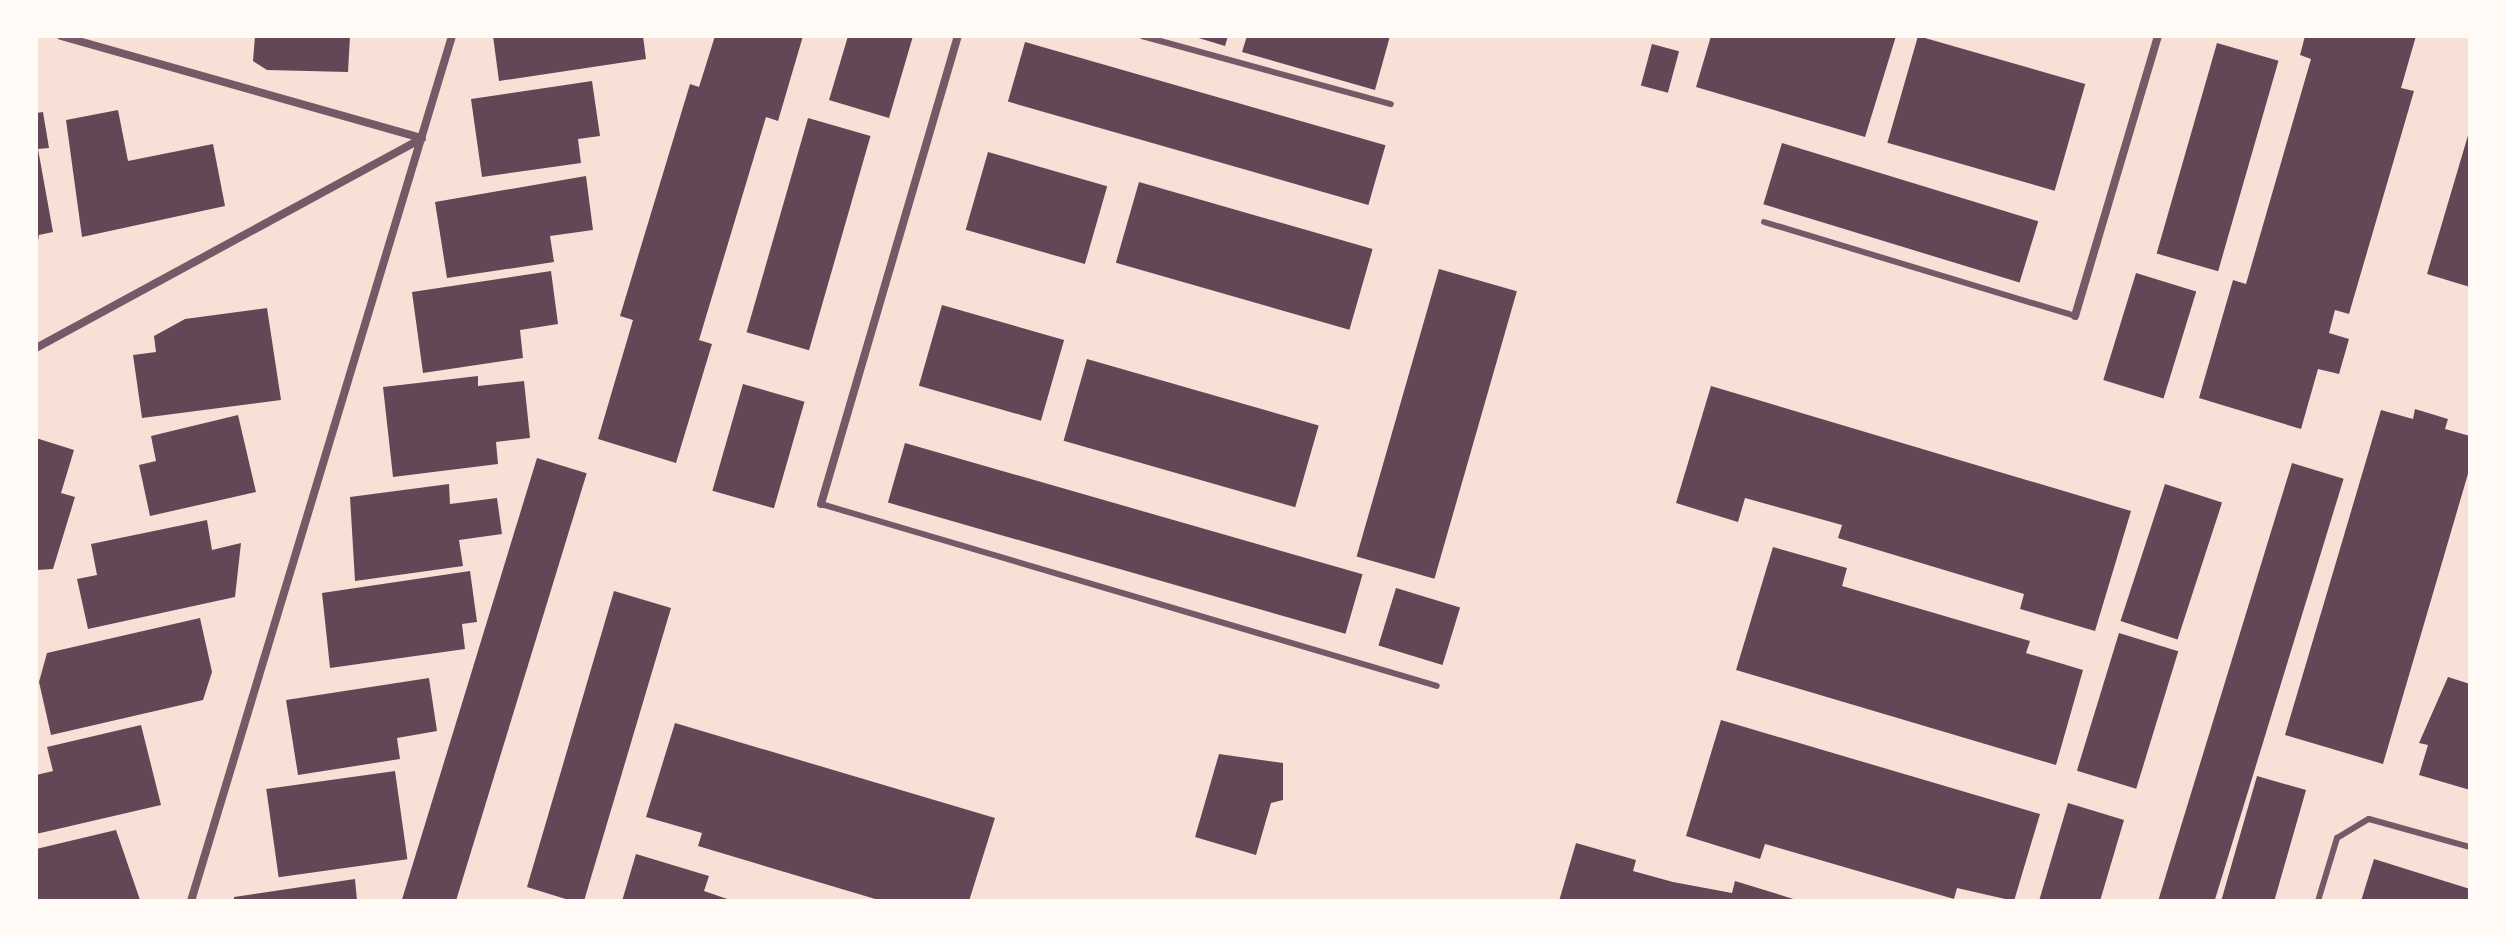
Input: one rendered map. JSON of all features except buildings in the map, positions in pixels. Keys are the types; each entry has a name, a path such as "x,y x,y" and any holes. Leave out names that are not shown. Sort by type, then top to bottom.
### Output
{"street":[{"path":"61,36 422,138"},
{"path":"191,901 452,36"},
{"path":"821,504 958,36"},
{"path":"2075,316 2158,36"},
{"path":"36,348 422,138"}],"lane":[{"path":"1142,36 1391,104"},
{"path":"1764,222 2075,316"},
{"path":"821,504 1437,686"},
{"path":"2318,901 2337,838 2369,819 2470,847"}]}
